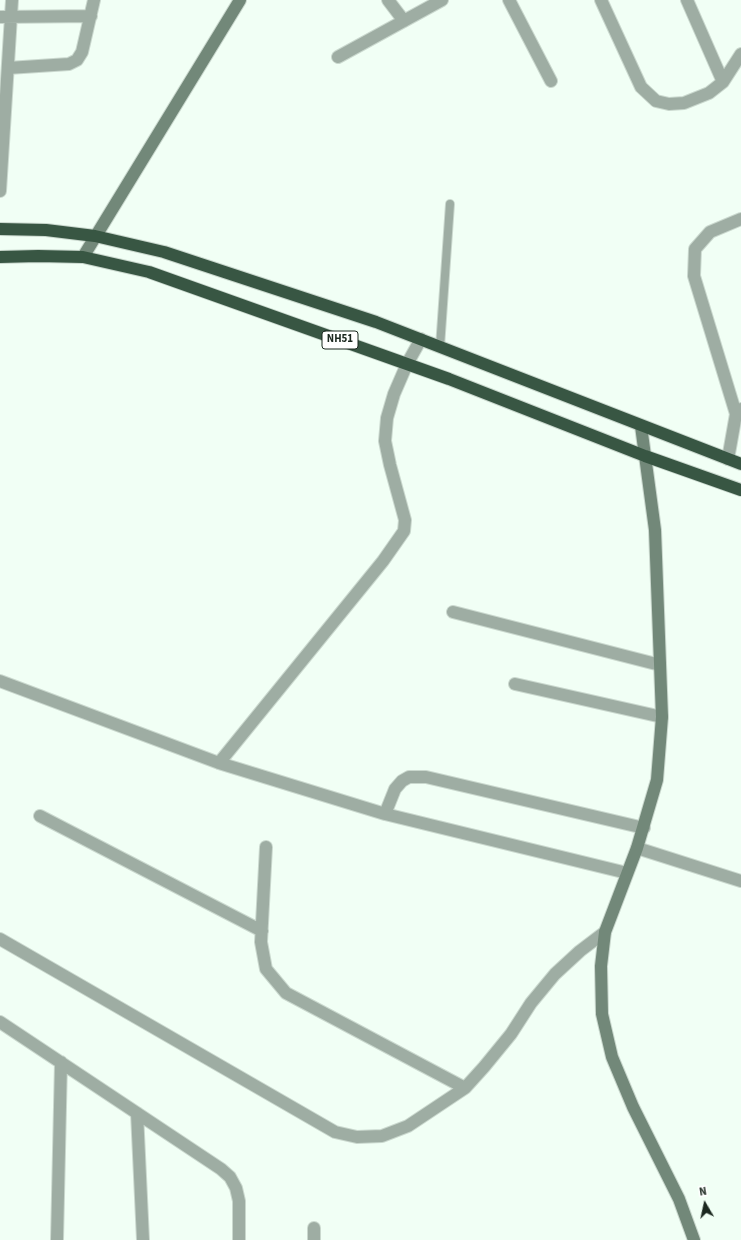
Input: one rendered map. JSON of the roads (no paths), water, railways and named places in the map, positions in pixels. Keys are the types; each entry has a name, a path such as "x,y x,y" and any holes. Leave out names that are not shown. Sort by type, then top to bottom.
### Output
{"highway":[{"name":"NH51","path":"0,229 46,230 95,236 164,252 376,322 741,464"},
{"name":"NH51","path":"0,256 83,258 148,272 449,379 645,456 741,490"}],"street":[{"path":"0,191 8,68 5,17 12,0"},
{"path":"8,68 69,64 77,60 82,52 94,0"},
{"path":"83,258 240,0"},
{"path":"388,0 404,21"},
{"path":"338,57 442,0"},
{"path":"509,0 551,81"},
{"path":"601,0 641,87 656,101 669,104 684,102 709,93 723,82 741,54"},
{"path":"687,0 723,82"},
{"path":"5,17 91,16"},
{"path":"728,458 738,411 694,276 695,249 710,232 741,219"},
{"path":"219,763 383,561 404,530 405,520 385,441 387,418 394,394 407,364 421,339"},
{"path":"641,426 654,530 662,718 657,780 644,828 606,932 601,966 602,1014 612,1057 633,1107 679,1199 694,1240"},
{"path":"453,612 660,665"},
{"path":"0,681 219,763 385,814 627,873"},
{"path":"516,684 662,718"},
{"path":"385,814 395,788 402,781 409,777 426,777 644,828"},
{"path":"40,816 262,931"},
{"path":"266,847 261,942 266,969 286,993 465,1088"},
{"path":"637,848 741,882"},
{"path":"0,939 335,1132 357,1137 382,1136 408,1126 465,1088 511,1034 532,1003 555,974 580,951 606,932"},
{"path":"0,1022 221,1169 230,1178 236,1188 239,1201 239,1240"},
{"path":"57,1240 61,1062"},
{"path":"137,1113 143,1240"}],"lane":[{"path":"440,347 450,204"}]}
